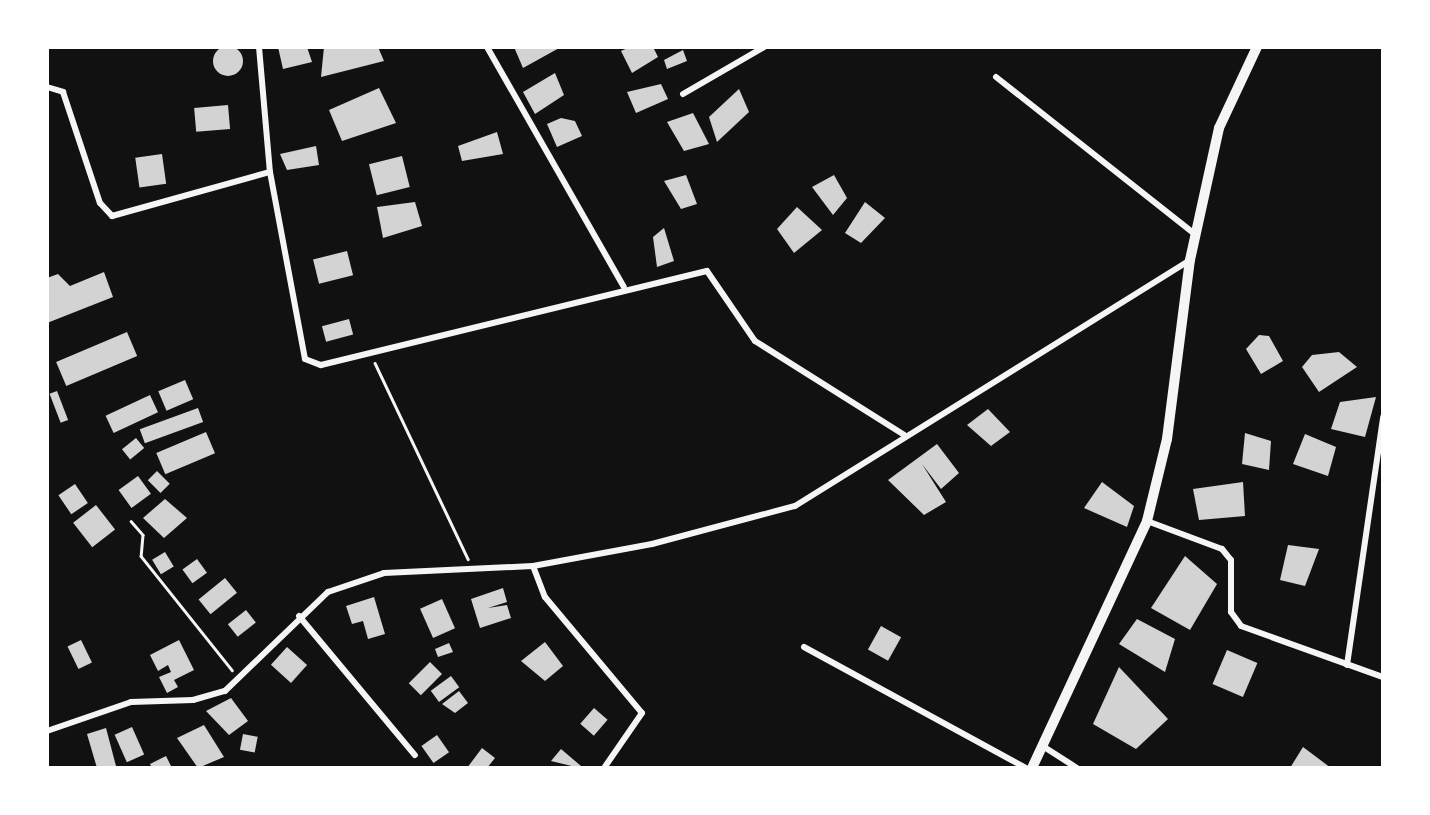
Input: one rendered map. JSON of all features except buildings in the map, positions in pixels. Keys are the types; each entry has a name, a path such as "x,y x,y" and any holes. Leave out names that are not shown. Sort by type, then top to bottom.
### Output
{"main road":[{"path":"1032,768 1147,521 1167,439 1190,260 1219,128 1257,47"}],"street":[{"path":"259,47 270,172 305,359 321,365 624,287 707,271 755,341 904,435"},
{"path":"487,47 624,287"},
{"path":"683,94 764,47"},
{"path":"996,77 1195,234"},
{"path":"47,87 63,92 100,202 112,216 270,172"},
{"path":"47,731 131,702 193,700 241,681 299,616 328,592 384,573 474,572 533,566 652,544 795,506 904,435 1190,260"},
{"path":"1347,665 1383,417"},
{"path":"1147,521 1222,549 1231,560 1231,612 1241,626 1383,677"},
{"path":"533,566 545,597 642,713 604,768"},
{"path":"299,616 415,755"},
{"path":"804,647 1026,768"},
{"path":"1041,746 1077,768"}],"path":[{"path":"370,352 474,572"},
{"path":"131,521 143,534 141,556 241,681"}]}
